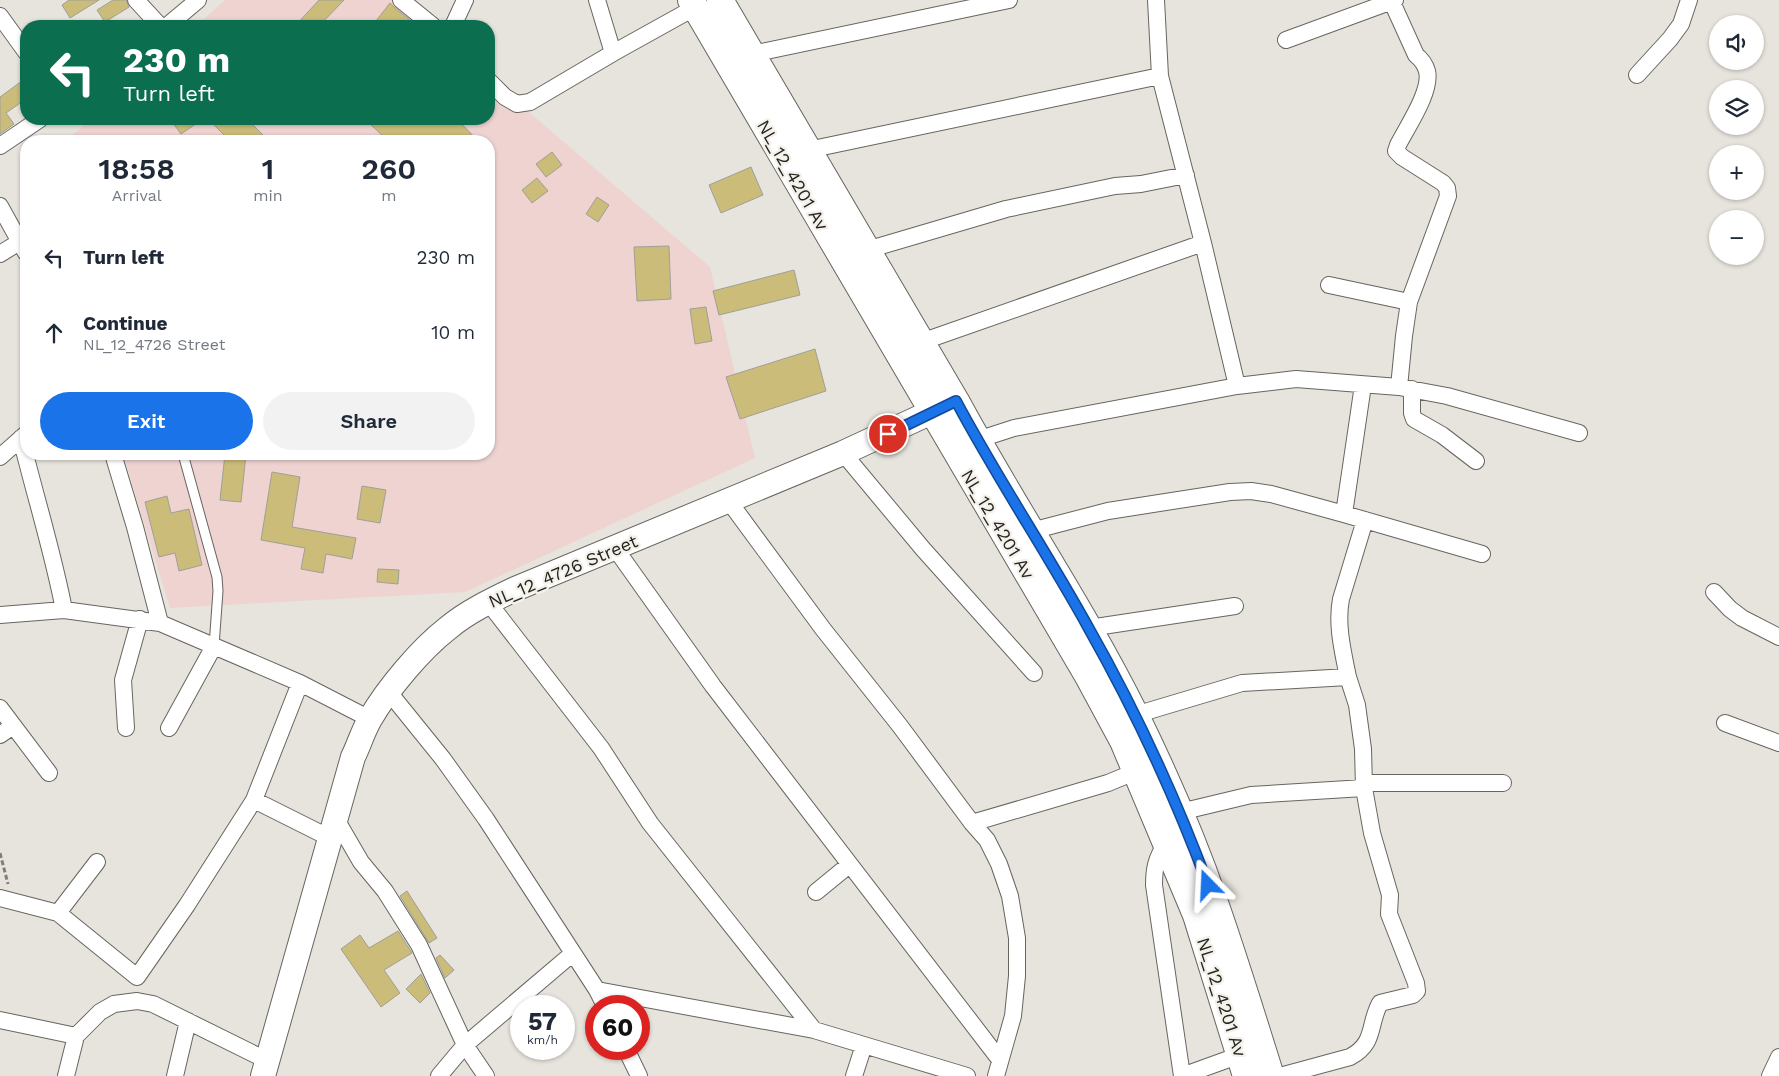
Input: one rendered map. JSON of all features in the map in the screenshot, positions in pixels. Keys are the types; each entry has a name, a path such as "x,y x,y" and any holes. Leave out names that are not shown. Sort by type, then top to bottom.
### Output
{"main road":[{"name":"NL_12_4201 Av","path":"720,0 1089,628 1135,715 1180,812 1215,903 1271,1076"},
{"name":"NL_12_4201 Av","path":"692,4 1089,678 1123,740 1196,915 1243,1066"}],"street":[{"path":"136,0 154,20"},
{"path":"174,20 198,0"},
{"path":"401,0 425,20"},
{"path":"455,20 465,0"},
{"path":"597,0 613,53"},
{"path":"752,54 1009,0"},
{"path":"1156,0 1160,76 1238,386"},
{"path":"1286,40 1393,0 1416,54 1423,61 1427,72 1424,94 1396,151 1402,157 1443,183 1447,188 1448,196 1409,302 1404,336 1406,388 1414,419 1442,435 1476,461"},
{"path":"1637,75 1676,32 1689,0"},
{"path":"495,86 505,97 517,104 530,102 692,4"},
{"path":"0,16 20,44"},
{"path":"808,150 1160,76"},
{"path":"0,146 31,125"},
{"path":"867,250 1006,209 1115,186 1141,184 1186,175"},
{"path":"0,206 20,242"},
{"path":"921,342 1203,243"},
{"path":"0,254 20,248"},
{"path":"1328,285 1409,302"},
{"path":"977,440 1014,428 1238,386 1296,379 1406,388 1446,396 1578,433"},
{"path":"1344,514 1363,385"},
{"name":"NL_12_4726 Street","path":"266,1069 353,757 370,719 388,692 419,656 448,627 488,602 514,589 843,453 956,401"},
{"path":"0,457 20,440"},
{"path":"843,453 923,549 1034,673"},
{"path":"30,460 64,610"},
{"path":"115,460 135,526 160,623"},
{"path":"1032,531 1108,511 1230,492 1251,491 1271,494 1482,554"},
{"path":"728,500 823,629 987,840 999,864 1010,896 1017,938 1017,976 1013,1016 998,1068"},
{"path":"1280,1076 1350,1057 1359,1052 1367,1044 1380,1003 1413,995 1417,991 1389,914 1390,895 1372,833 1364,786 1363,749 1357,705 1348,678 1339,624 1340,599 1365,520"},
{"path":"615,548 713,686 884,908 998,1068"},
{"path":"1714,592 1736,614 1779,637"},
{"path":"488,602 601,748 650,823 814,1030"},
{"path":"1089,628 1235,606"},
{"path":"0,615 64,610 160,623 300,683 370,719"},
{"path":"126,728 124,680 126,666 140,619"},
{"path":"169,728 214,646"},
{"path":"1135,715 1242,683 1348,678"},
{"path":"137,1000 137,977 187,905 254,800 300,683"},
{"path":"388,692 443,759 486,820 600,995"},
{"path":"0,708 7,730 49,773"},
{"path":"1725,723 1779,743"},
{"path":"972,823 1108,783 1137,772"},
{"path":"1180,812 1251,795 1364,786 1503,783"},
{"path":"254,800 333,828 385,891 419,945 465,1045 486,1076"},
{"path":"1166,844 1159,854 1154,867 1154,886 1182,1076 1243,1066"},
{"path":"58,913 97,862"},
{"path":"816,892 849,865"},
{"path":"6,900 58,913 137,977"},
{"path":"439,1076 465,1045 572,954"},
{"path":"597,990 814,1030 967,1076"},
{"path":"66,1076 76,1036 100,1012 114,1004 137,1000 153,1004 188,1021 266,1069"},
{"path":"0,1020 76,1036"},
{"path":"176,1076 188,1021"},
{"path":"854,1076 864,1045"},
{"path":"1770,1076 1779,1057"},
{"path":"631,1060 639,1076"}],"lane":[{"path":"184,460 217,577 218,591 214,646"}],"path":[{"path":"0,853 6,900"}],"shaded area":[{"path":"225,0 397,0 421,20 203,20"},
{"path":"495,83 710,267 755,458 465,592 170,608 125,460 495,460 495,135 72,135 84,125 495,125"}],"building":[{"path":"69,0 99,0 70,18 62,5"},
{"path":"113,0 126,0 129,7 108,20 104,20 97,10"},
{"path":"319,0 344,0 325,20 301,20"},
{"path":"390,3 410,20 377,20"},
{"path":"20,82 20,103 6,113 14,124 0,134 0,97"},
{"path":"174,125 194,125 181,134"},
{"path":"214,125 253,125 263,135 224,135"},
{"path":"371,125 463,125 472,135 382,135"},
{"path":"552,152 562,165 546,177 536,164"},
{"path":"751,167 763,195 721,213 709,185"},
{"path":"537,178 548,191 532,203 522,190"},
{"path":"597,197 609,205 598,222 586,214"},
{"path":"669,246 671,299 637,301 634,247"},
{"path":"794,270 800,295 719,315 713,291"},
{"path":"706,307 712,341 695,344 690,309"},
{"path":"815,349 826,391 740,419 726,377"},
{"path":"224,460 245,460 241,502 220,500"},
{"path":"272,472 300,477 292,527 356,538 352,559 326,554 323,573 301,569 305,548 261,540"},
{"path":"362,486 386,490 380,523 357,519"},
{"path":"167,496 171,513 189,509 202,565 179,571 175,553 159,557 145,502"},
{"path":"378,569 399,570 398,584 377,582"},
{"path":"407,891 437,938 429,943 400,896"},
{"path":"398,931 412,953 384,970 400,993 381,1007 341,949 360,935 369,948"},
{"path":"440,955 454,970 445,978 436,958"},
{"path":"421,974 430,993 420,1003 406,989"}],"route":[{"path":"888,434 956,401 977,440 1089,628 1135,715 1180,812 1208,885"}]}
